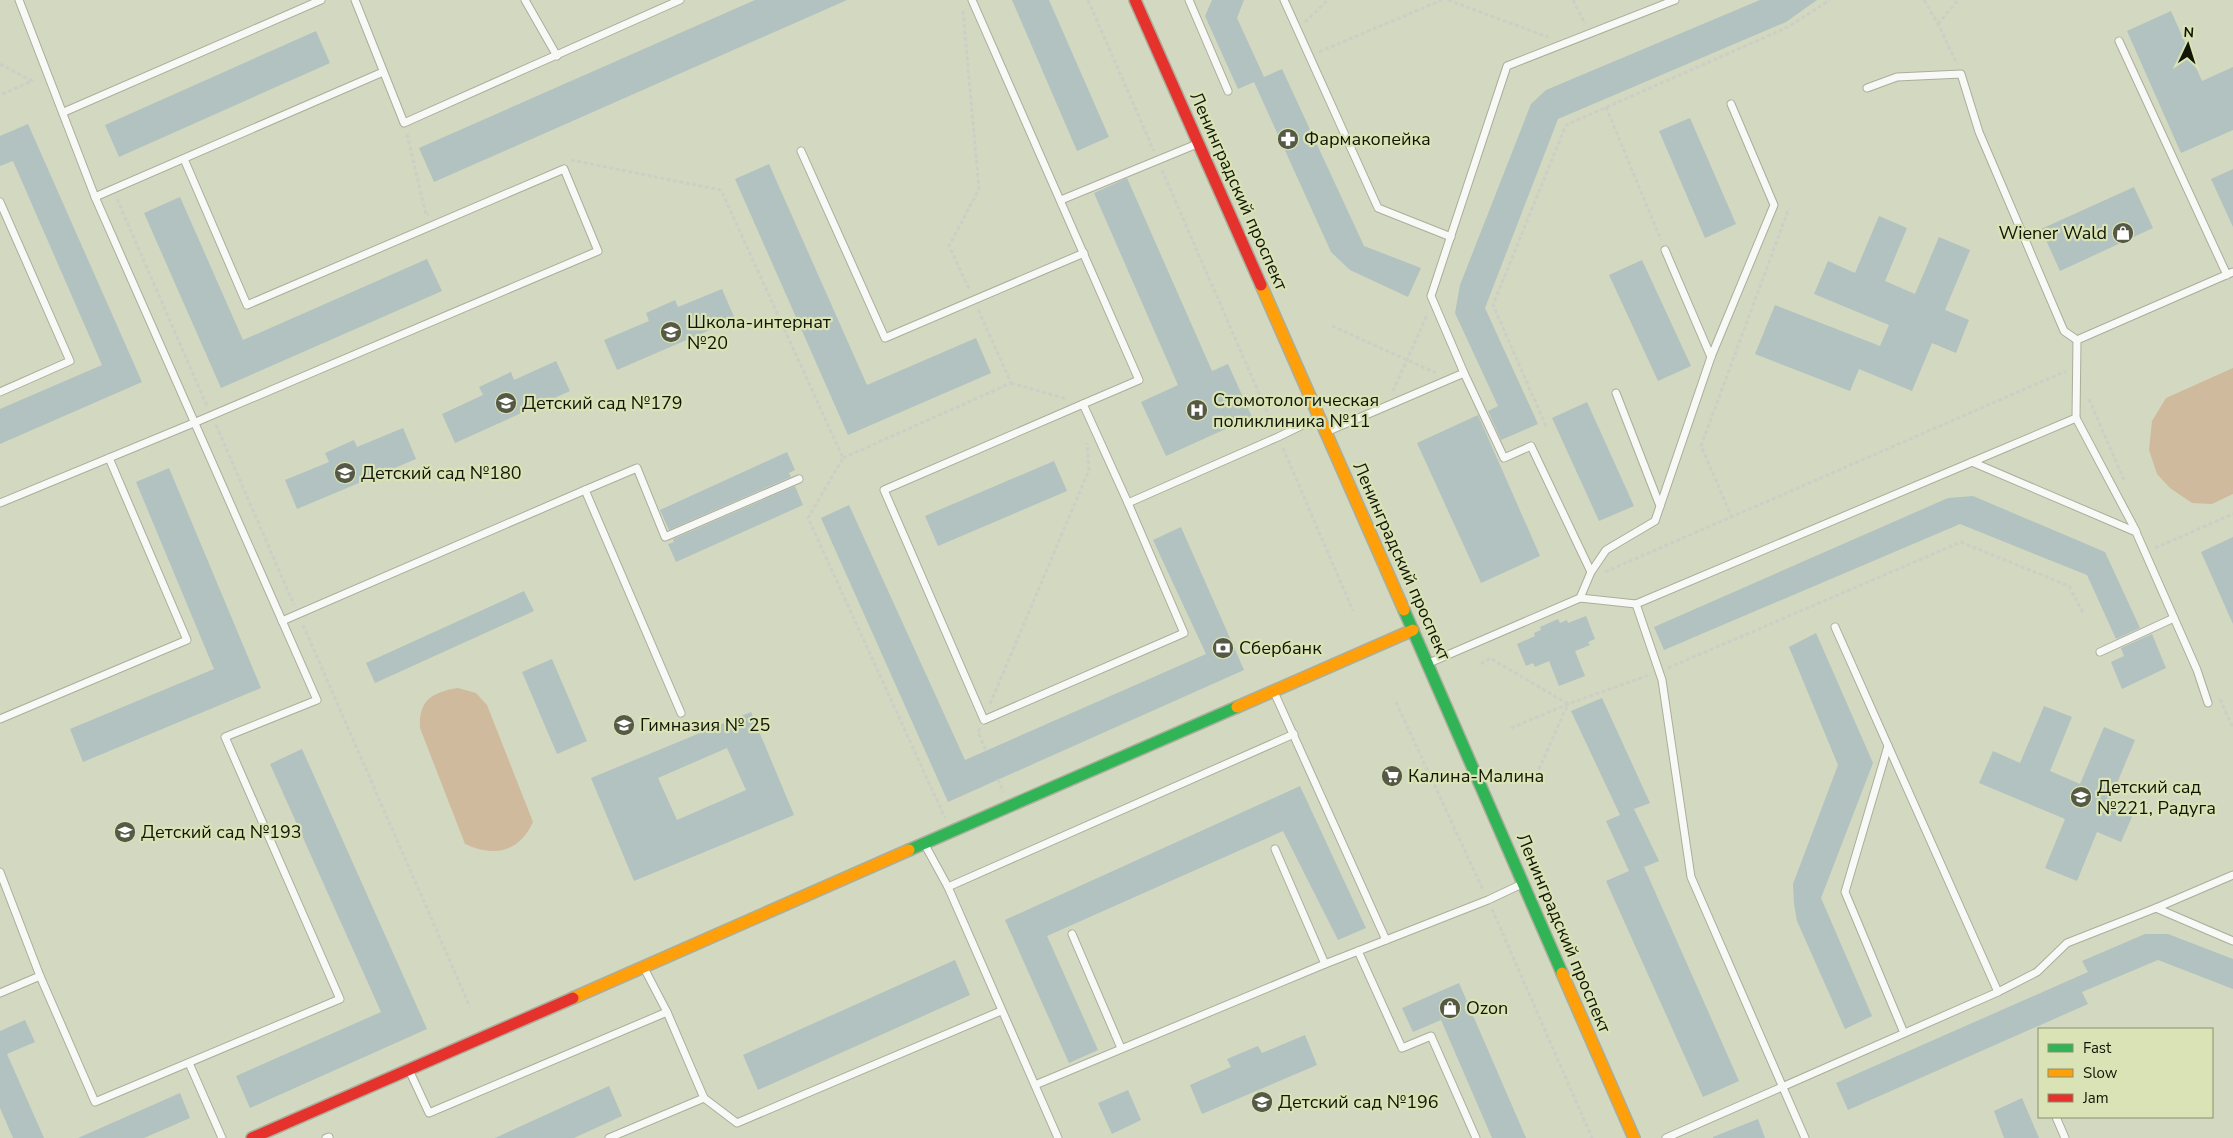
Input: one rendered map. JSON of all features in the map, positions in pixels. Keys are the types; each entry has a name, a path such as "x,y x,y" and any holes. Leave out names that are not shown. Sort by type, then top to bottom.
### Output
{"street":[{"name":"Ленинградский проспект","path":"1135,0 1414,630 1634,1138"},
{"path":"252,1138 271,1134 408,1070 1414,630"}],"lane":[{"path":"0,872 40,976 95,1102 340,999 225,737 317,700 196,422 95,197 64,112 19,0"},
{"path":"64,112 321,0"},
{"path":"355,0 404,123 680,0"},
{"path":"525,0 557,56"},
{"path":"972,0 1062,200 1139,380 1083,404 884,490 984,720 1184,633 1083,404"},
{"path":"1189,0 1228,91"},
{"path":"1284,0 1378,208 1451,237"},
{"path":"1589,576 1531,446 1504,458 1464,373 1431,296 1507,66 1675,0"},
{"path":"2077,340 2230,274 2119,41"},
{"path":"95,197 383,72"},
{"path":"1867,88 1897,77 1961,74 1979,132 2064,331 2077,340"},
{"path":"1580,598 1589,576 1606,550 1655,521 1711,356 1774,205 1731,104"},
{"path":"1062,200 1199,144"},
{"path":"801,151 885,338 1084,253"},
{"path":"0,503 212,416 598,251 564,169 247,305 184,159"},
{"path":"0,202 70,361 0,392"},
{"path":"1665,250 1711,356"},
{"path":"2077,340 2076,418 2136,532 2196,670 2208,703"},
{"path":"1326,432 1464,373"},
{"path":"1616,393 1660,506"},
{"path":"1128,503 1319,417"},
{"path":"1428,663 1580,598 1636,604 2076,418"},
{"path":"0,719 187,640 109,458"},
{"path":"1972,462 2136,532"},
{"path":"282,620 637,468 665,537 799,480"},
{"path":"585,490 681,713"},
{"path":"1636,604 1662,680 1691,877 1784,1086 1805,1138"},
{"path":"2100,652 2174,618"},
{"path":"1835,628 1998,992"},
{"path":"1274,691 1386,940"},
{"path":"948,887 1294,734"},
{"path":"1888,746 1845,892 1904,1033"},
{"path":"924,844 948,887 1058,1138"},
{"path":"1275,849 1325,964"},
{"path":"1666,1138 1998,992 2036,972 2067,943 2233,875"},
{"path":"1035,1085 1325,964 1488,900 1523,883"},
{"path":"2156,908 2233,941"},
{"path":"1072,934 1121,1048"},
{"path":"1358,951 1402,1048 1431,1036 1476,1138"},
{"path":"643,967 667,1012 704,1098 737,1123 1001,1011"},
{"path":"0,993 40,976"},
{"path":"408,1070 429,1114 667,1012"},
{"path":"189,1063 222,1138"},
{"path":"609,1138 704,1098"},
{"path":"2056,1118 2065,1138"}],"path":[{"path":"1088,0 1353,611"},
{"path":"1297,29 1328,0"},
{"path":"1309,56 1442,0"},
{"path":"1448,0 1565,43"},
{"path":"1573,0 1590,34"},
{"path":"1546,426 1493,305 1566,125 1788,27 1830,0"},
{"path":"1924,0 1938,24 1961,74"},
{"path":"1938,24 1958,0"},
{"path":"963,10 980,189 949,246 1011,383"},
{"path":"0,64 32,81 0,95"},
{"path":"1606,107 1665,250"},
{"path":"404,123 426,215 435,211"},
{"path":"563,158 721,190 843,458"},
{"path":"113,189 470,1007"},
{"path":"1732,518 1701,446 1789,208"},
{"path":"1386,406 1433,300"},
{"path":"1332,326 1450,379"},
{"path":"1589,576 1732,518 1925,431 2078,366"},
{"path":"952,832 808,518 843,458 1011,383 1083,404"},
{"path":"986,751 978,732 1089,470 1086,442"},
{"path":"2145,552 2233,514"},
{"path":"1511,728 1568,704 1660,672 1961,542 2069,586 2083,613"},
{"path":"1481,664 1490,658 1568,704"},
{"path":"1396,702 1488,900 1592,1138"},
{"path":"1534,780 1568,704"}],"shaded area":[{"path":"2233,368 2233,494 2212,504 2192,503 2170,488 2157,474 2149,450 2152,421 2166,398"},
{"path":"458,688 476,693 487,705 533,822 520,840 504,850 485,850 465,844 420,728 422,710 429,699 441,692"}],"building":[{"path":"755,0 847,0 434,182 419,148"},
{"path":"1012,0 1049,0 1109,137 1077,151"},
{"path":"1212,0 1244,0 1237,18 1264,77 1282,69 1364,246 1421,268 1408,297 1350,270 1331,252 1254,82 1238,89 1205,16"},
{"path":"1760,0 1817,0 1786,22 1558,119 1485,308 1538,424 1501,440 1488,411 1498,406 1455,313 1460,285 1531,104 1546,90"},
{"path":"2171,11 2202,81 2233,67 2233,130 2181,153 2127,31"},
{"path":"316,31 330,63 119,157 105,125"},
{"path":"1690,118 1736,224 1705,238 1659,131"},
{"path":"28,124 142,382 0,444 0,409 102,365 13,161 0,166 0,136"},
{"path":"769,164 867,385 976,338 991,373 848,435 735,179"},
{"path":"2233,169 2233,227 2211,179"},
{"path":"1127,178 1212,371 1228,364 1252,417 1166,456 1141,402 1178,385 1094,193"},
{"path":"2134,187 2153,228 2060,271 2041,229"},
{"path":"180,197 243,340 427,259 442,291 221,388 144,213"},
{"path":"1879,216 1907,228 1885,281 1915,294 1939,237 1970,250 1945,310 1969,320 1956,353 1932,343 1912,391 1859,369 1850,391 1755,354 1775,305 1880,346 1889,325 1814,294 1828,261 1855,273"},
{"path":"1642,260 1691,366 1658,381 1609,275"},
{"path":"722,289 735,319 617,370 604,340 649,321 646,313 675,300 678,307"},
{"path":"556,361 570,391 455,443 442,414 483,395 479,387 511,372 514,380"},
{"path":"1587,402 1634,506 1599,521 1552,418"},
{"path":"1478,415 1540,556 1481,583 1417,443"},
{"path":"403,428 416,459 297,509 285,480 329,462 325,453 354,440 357,447"},
{"path":"787,452 795,470 789,473 791,477 669,530 660,510"},
{"path":"1054,461 1067,491 938,546 925,516"},
{"path":"169,468 261,688 83,762 70,729 214,669 136,482"},
{"path":"795,486 803,505 676,562 668,544 674,542 673,539"},
{"path":"1973,496 2105,552 2140,628 2116,639 2087,575 1960,524 1664,650 1654,627 1948,498"},
{"path":"849,505 965,760 1206,654 1153,540 1181,527 1244,670 948,802 821,518"},
{"path":"2233,537 2233,624 2201,552"},
{"path":"524,591 534,611 375,683 366,663"},
{"path":"1586,616 1595,639 1588,642 1590,645 1575,651 1585,676 1559,686 1549,661 1535,667 1533,663 1526,666 1517,644 1535,636 1534,633 1541,630 1540,627 1558,619 1560,623 1567,620 1568,623"},
{"path":"1816,633 1873,763 1821,898 1872,1016 1845,1029 1797,921 1794,904 1793,884 1838,765 1789,647"},
{"path":"2152,634 2166,668 2122,689 2111,662 2124,656 2121,648"},
{"path":"552,659 587,741 557,754 522,672"},
{"path":"1602,698 1650,803 1634,809 1659,861 1644,867 1739,1081 1703,1097 1606,881 1629,871 1606,821 1620,815 1571,711"},
{"path":"2044,706 2072,717 2050,771 2080,784 2104,727 2135,740 2110,800 2135,810 2121,842 2097,832 2077,881 2045,868 2065,819 1979,783 1993,751 2020,763"},
{"path":"751,712 794,815 634,881 591,778","holes":["727,748 746,790 677,820 658,778"]},
{"path":"302,749 427,1029 250,1108 236,1076 381,1012 270,764"},
{"path":"1300,786 1366,928 1338,940 1283,831 1047,936 1098,1050 1069,1063 1005,920"},
{"path":"2145,934 2168,934 2233,959 2233,989 2158,960 2082,992 2088,1004 1848,1110 1836,1083 2088,972 2082,961"},
{"path":"955,960 970,995 758,1090 743,1055"},
{"path":"1459,983 1526,1138 1492,1138 1441,1020 1413,1032 1402,1008"},
{"path":"25,1020 35,1042 7,1054 44,1138 13,1138 0,1108 0,1031"},
{"path":"1305,1035 1317,1065 1202,1114 1190,1085 1231,1067 1227,1059 1258,1046 1262,1053"},
{"path":"609,1086 622,1116 574,1138 495,1138"},
{"path":"1128,1090 1141,1120 1112,1134 1098,1103"},
{"path":"180,1093 190,1118 144,1138 78,1138"},
{"path":"2022,1098 2039,1138 2004,1138 1994,1111"},
{"path":"1758,1119 1765,1138 1713,1138 1713,1137"}],"traffic: fast":[{"path":"1404,610 1562,973"},
{"path":"909,850 1237,707"}],"traffic: slow":[{"path":"1261,285 1404,610"},
{"path":"1237,707 1413,630"},
{"path":"573,998 909,850"},
{"path":"1562,973 1634,1138"}],"traffic: jam":[{"path":"1135,0 1261,285"},
{"path":"252,1138 573,998"}],"place":[{"name":"Фармакопейка","path":"1288,139"},
{"name":"Wiener Wald","path":"2123,233"},
{"name":"Школа-интернат №20","path":"671,332"},
{"name":"Детский сад №179","path":"506,403"},
{"name":"Стомотологическая поликлиника №11","path":"1197,410"},
{"name":"Детский сад №180","path":"345,473"},
{"name":"Сбербанк","path":"1223,648"},
{"name":"Гимназия № 25","path":"624,725"},
{"name":"Калина-Малина","path":"1392,776"},
{"name":"Детский сад №221, Радуга","path":"2081,797"},
{"name":"Детский сад №193","path":"125,832"},
{"name":"Ozon","path":"1450,1008"},
{"name":"Детский сад №196","path":"1262,1102"}]}
